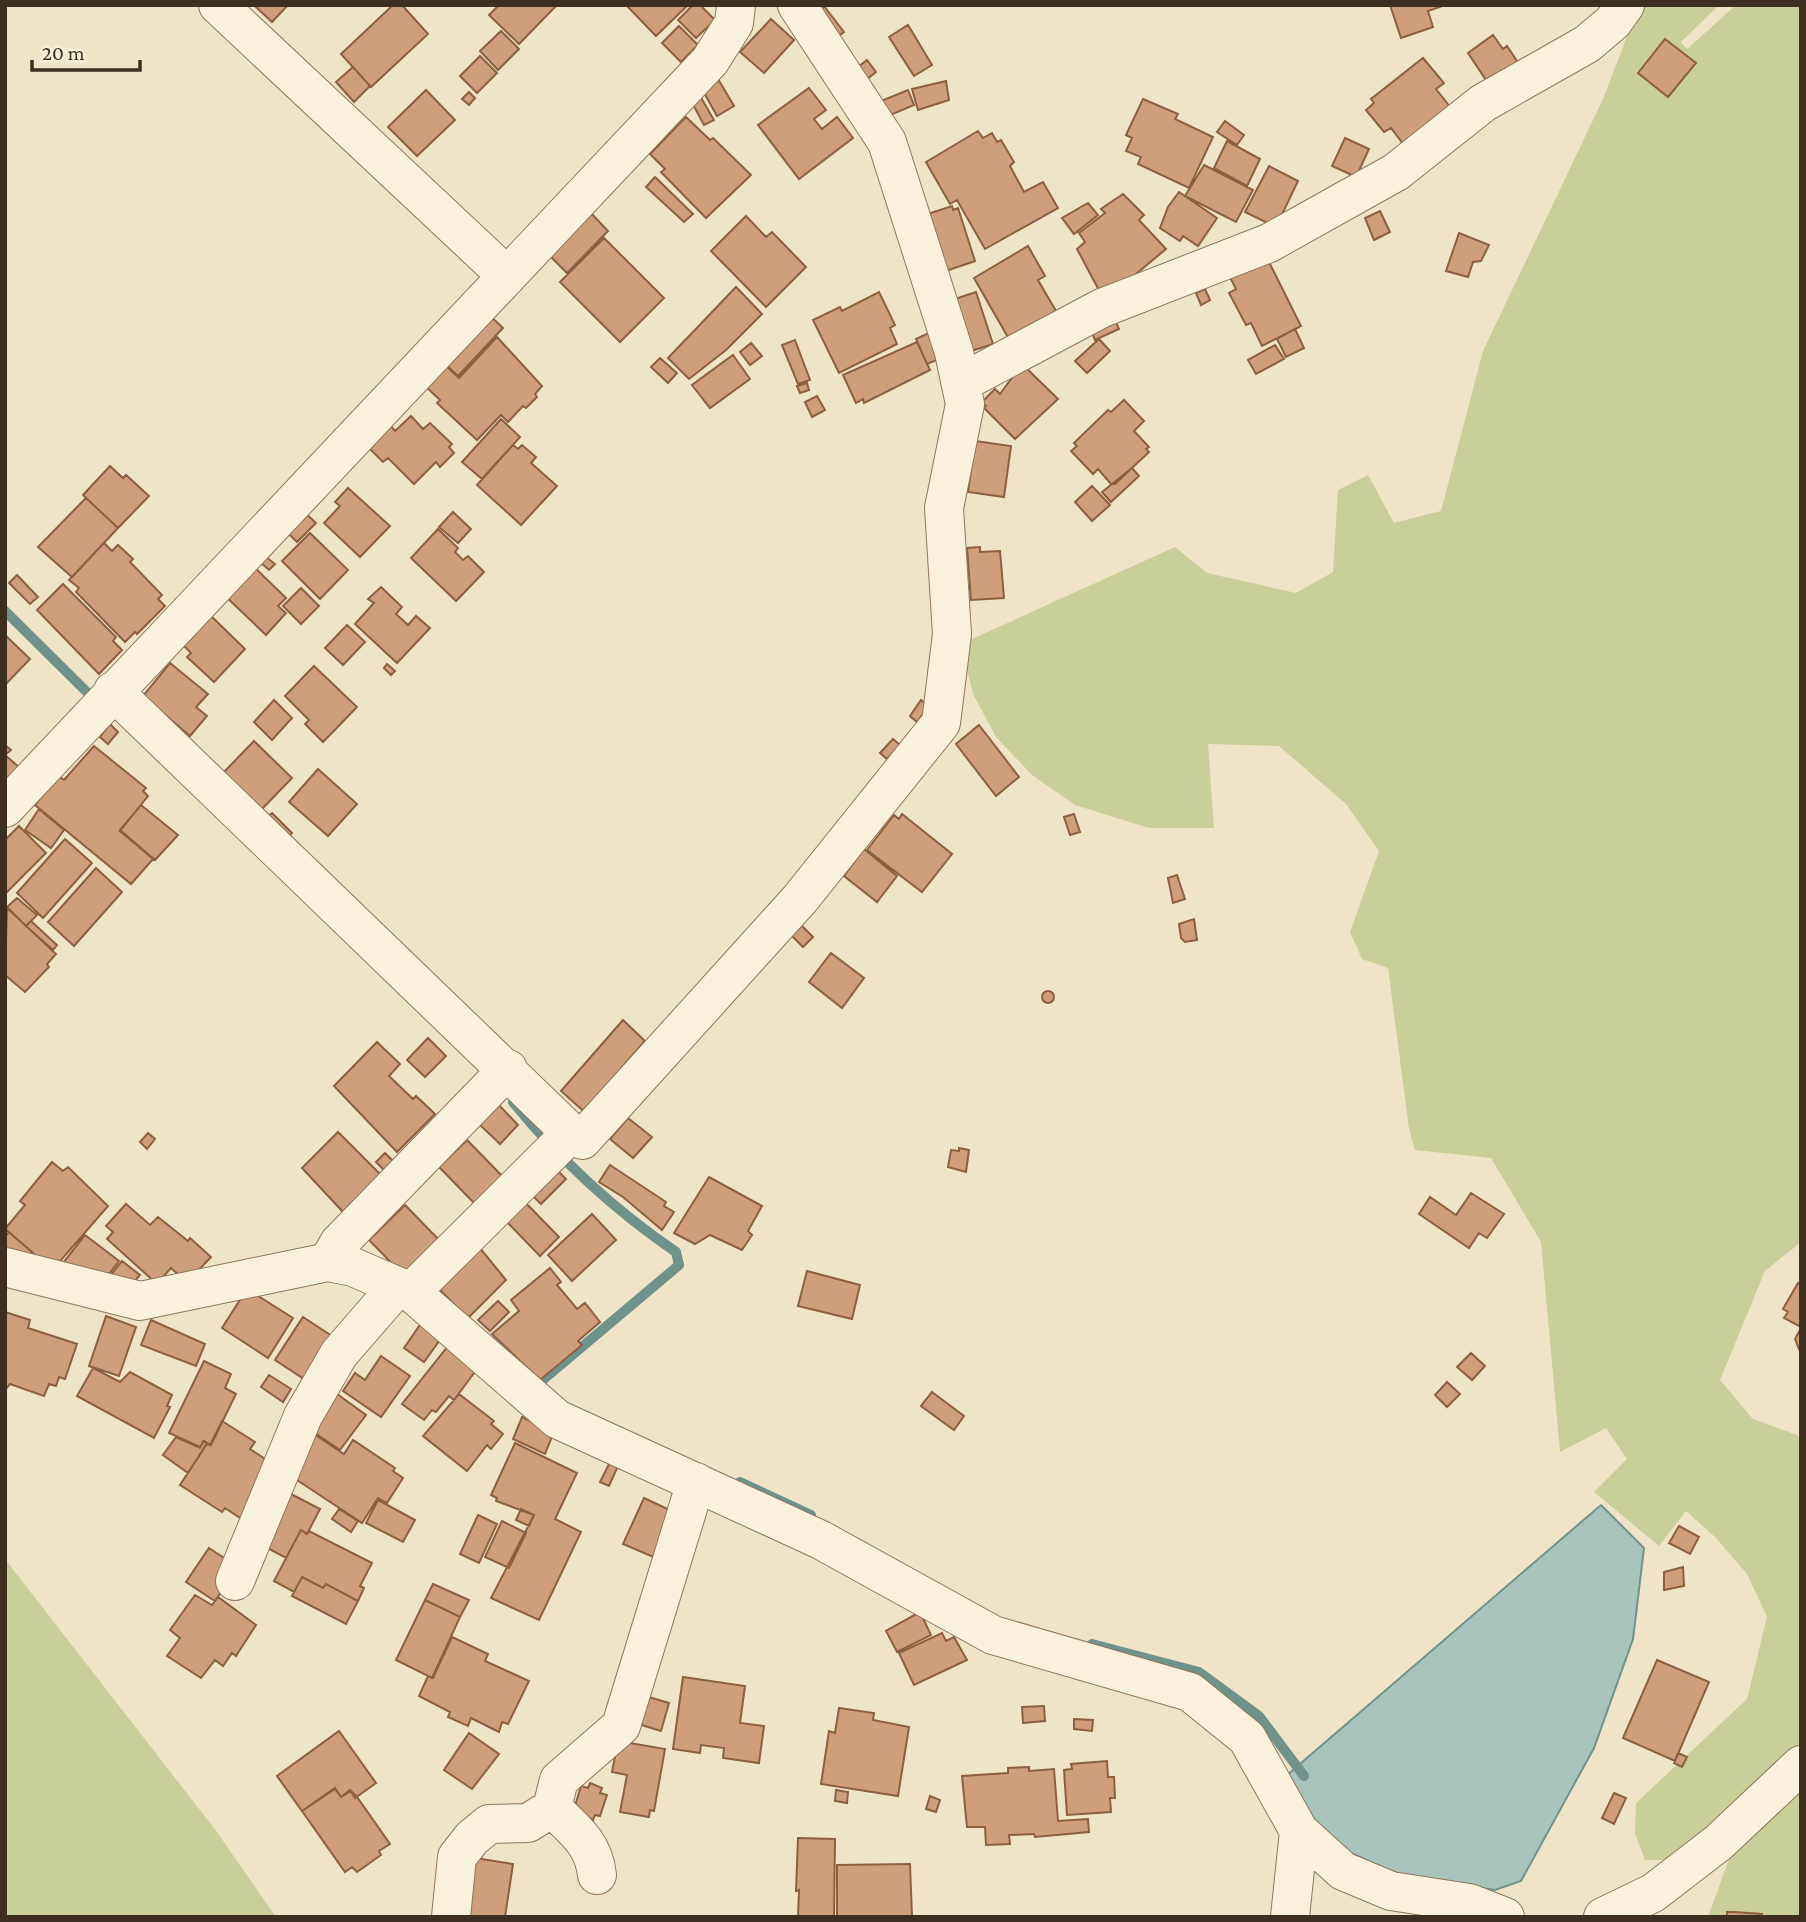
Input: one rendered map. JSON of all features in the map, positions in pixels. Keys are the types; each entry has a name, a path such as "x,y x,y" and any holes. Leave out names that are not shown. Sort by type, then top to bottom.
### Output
{"street":[{"path":"218,5 507,276"},
{"path":"5,808 62,751 104,701 710,61 734,23 736,5"},
{"path":"235,1581 303,1416 340,1354 404,1289 559,1145 582,1140 800,899 941,723 952,634 944,509 965,404 961,383 954,352 887,142 797,5"},
{"path":"961,383 1102,308 1269,243 1384,179 1483,103 1587,44 1614,22 1622,6"},
{"path":"104,701 499,1079 559,1145"},
{"path":"328,1262 338,1243 499,1079"},
{"path":"5,1267 140,1301 292,1267 328,1262 353,1267 404,1289 557,1419 821,1540 993,1635 1190,1692 1247,1738 1299,1831 1343,1871 1391,1891 1469,1903 1505,1917"},
{"path":"450,1917 457,1857 472,1838 489,1824 528,1823 552,1808 559,1780 621,1726 696,1482"},
{"path":"1603,1917 1653,1893 1718,1843 1801,1765"},
{"path":"552,1808 585,1839 595,1857 597,1875"},
{"path":"1290,1917 1299,1831"}],"green space":[{"path":"1639,5 1719,5 1681,42 1687,49 1736,5 1801,5 1801,1242 1765,1271 1720,1380 1753,1419 1797,1435 1801,1441 1801,1744 1727,1818 1669,1860 1645,1860 1635,1833 1636,1803 1747,1699 1767,1617 1747,1574 1716,1538 1686,1511 1659,1546 1594,1492 1627,1459 1606,1428 1560,1452 1541,1242 1491,1158 1415,1150 1409,1129 1388,968 1362,959 1350,932 1379,851 1346,804 1279,746 1208,744 1214,828 1149,828 1075,805 1032,775 996,737 973,694 961,644 1175,547 1207,573 1296,593 1333,572 1338,490 1368,475 1394,523 1441,511 1483,351 1603,99"},
{"path":"5,1559 217,1832 276,1917 5,1917"},
{"path":"1801,1778 1801,1917 1708,1917 1733,1848"}],"water":[{"path":"1601,1505 1644,1548 1633,1639 1594,1748 1521,1881 1495,1890 1399,1875 1340,1848 1308,1814 1286,1776"}],"building":[{"path":"254,5 288,5 272,22"},
{"path":"393,5 402,5 428,34 371,87 341,54"},
{"path":"499,5 557,5 519,44 489,15"},
{"path":"626,5 688,5 656,36"},
{"path":"693,5 700,5 715,20 696,38 678,20"},
{"path":"1390,5 1445,5 1428,11 1433,27 1401,38"},
{"path":"824,6 844,32 833,40 814,14"},
{"path":"771,19 794,40 764,73 740,52"},
{"path":"908,25 932,65 914,76 889,37"},
{"path":"679,26 698,45 681,62 662,43"},
{"path":"501,31 519,49 498,70 480,51"},
{"path":"1493,35 1503,49 1507,46 1519,64 1490,86 1468,53"},
{"path":"1665,39 1696,63 1668,97 1638,73"},
{"path":"480,56 497,73 477,93 460,76"},
{"path":"1423,58 1444,83 1436,89 1451,108 1404,145 1391,128 1384,132 1366,110 1374,103 1371,99"},
{"path":"867,60 876,72 862,83 853,71"},
{"path":"353,67 370,86 354,102 336,82"},
{"path":"718,79 734,106 717,116 702,89"},
{"path":"946,81 949,100 918,110 912,89"},
{"path":"809,88 826,110 814,119 822,129 837,117 853,138 799,179 758,125"},
{"path":"426,90 455,120 417,156 388,127"},
{"path":"908,90 914,105 888,116 881,101"},
{"path":"469,92 475,98 469,105 462,99"},
{"path":"700,96 714,120 704,125 691,101"},
{"path":"1143,99 1178,114 1175,119 1213,137 1189,188 1138,164 1141,157 1126,151 1132,138 1126,135"},
{"path":"686,117 710,140 713,138 751,175 706,218 661,172 665,169 650,154"},
{"path":"1225,121 1244,135 1237,145 1217,132"},
{"path":"978,131 983,138 992,133 997,142 1001,140 1014,162 1010,166 1024,192 1043,182 1058,208 985,249 957,200 950,204 926,162"},
{"path":"1345,138 1369,149 1356,177 1332,166"},
{"path":"1227,141 1260,159 1247,186 1214,168"},
{"path":"1204,165 1253,190 1236,222 1185,196"},
{"path":"1269,166 1298,181 1276,227 1245,212"},
{"path":"655,177 693,214 684,222 646,187"},
{"path":"1179,192 1217,218 1198,246 1183,236 1180,241 1160,228 1168,207"},
{"path":"1123,194 1144,215 1139,220 1166,249 1119,288 1101,294 1077,249 1085,242 1079,233 1105,213 1101,209"},
{"path":"1088,203 1098,215 1074,234 1062,218"},
{"path":"952,206 953,210 958,208 975,261 943,272 925,215"},
{"path":"589,211 608,231 567,273 547,253"},
{"path":"1380,211 1390,232 1374,240 1365,218"},
{"path":"746,216 766,237 772,232 806,267 766,307 711,251"},
{"path":"1459,233 1489,245 1481,261 1473,262 1468,277 1446,271"},
{"path":"604,238 664,298 620,342 560,282"},
{"path":"1028,246 1045,276 1038,280 1056,311 1009,339 974,278"},
{"path":"1267,258 1301,326 1262,346 1251,323 1246,325 1229,293 1236,289 1230,277"},
{"path":"736,287 762,314 726,350 689,379 668,358"},
{"path":"1205,289 1210,300 1201,305 1196,293"},
{"path":"879,292 895,325 890,328 897,344 839,373 813,320 840,307 842,311"},
{"path":"976,292 993,344 968,352 952,300"},
{"path":"1111,311 1119,329 1095,340 1087,321"},
{"path":"486,312 503,328 458,376 441,360"},
{"path":"1295,329 1304,348 1286,357 1277,339"},
{"path":"933,331 944,357 927,364 916,339"},
{"path":"497,337 542,386 535,394 537,397 526,408 523,406 508,422 501,415 477,440 437,403 440,400 421,382 441,361 459,378"},
{"path":"1099,339 1110,351 1087,373 1075,361"},
{"path":"795,340 810,380 798,384 782,345"},
{"path":"917,342 930,370 864,403 863,399 856,403 843,375"},
{"path":"751,343 762,356 750,365 740,352"},
{"path":"1275,345 1284,359 1256,374 1248,360"},
{"path":"733,355 750,379 710,408 692,385"},
{"path":"660,358 677,373 668,383 651,367"},
{"path":"1022,364 1058,399 1015,439 984,408 986,406 982,402 995,389 1000,394"},
{"path":"807,383 809,390 800,393 797,386"},
{"path":"817,396 825,410 812,417 805,402"},
{"path":"1124,400 1144,421 1134,431 1149,447 1146,449 1149,452 1115,484 1111,484 1098,469 1093,474 1071,451 1077,446 1074,443 1108,410 1111,412"},
{"path":"411,416 423,429 430,423 452,444 449,447 454,453 440,467 436,462 414,484 388,458 383,462 369,448 391,426 395,431"},
{"path":"501,419 520,437 482,479 462,462"},
{"path":"975,441 1011,446 1004,497 968,492"},
{"path":"513,445 518,449 522,445 536,457 531,463 557,486 521,525 477,485"},
{"path":"110,466 123,478 126,475 149,496 118,528 83,495"},
{"path":"1132,468 1139,476 1111,502 1102,492"},
{"path":"1092,486 1110,505 1092,521 1075,502"},
{"path":"348,488 390,526 360,557 324,523 340,506 335,502"},
{"path":"86,498 118,528 72,577 38,547"},
{"path":"302,510 316,523 297,542 284,529"},
{"path":"453,512 471,529 458,543 439,527"},
{"path":"438,529 458,548 455,552 463,560 468,556 484,572 456,601 411,558"},
{"path":"310,533 348,570 320,599 282,561"},
{"path":"104,543 112,551 118,545 133,559 130,562 162,595 158,599 165,606 125,642 76,592 79,588 69,580"},
{"path":"980,547 980,552 1000,551 1004,598 971,600 967,548"},
{"path":"266,557 275,564 269,570 261,563"},
{"path":"252,565 286,598 278,606 286,613 266,635 224,595"},
{"path":"17,575 38,597 30,604 9,583"},
{"path":"63,584 116,637 113,641 122,650 99,674 37,610"},
{"path":"381,587 402,607 396,614 408,625 416,616 430,628 397,663 355,624 374,603 368,599"},
{"path":"301,588 319,606 301,624 283,606"},
{"path":"208,613 245,649 214,682 187,657 191,653 181,643"},
{"path":"347,625 365,642 343,665 325,648"},
{"path":"5,635 30,659 5,685"},
{"path":"170,663 208,694 196,707 207,716 190,736 143,696"},
{"path":"387,664 395,671 391,675 384,668"},
{"path":"314,666 357,707 323,742 305,724 309,720 285,696"},
{"path":"274,700 292,718 272,740 254,722"},
{"path":"921,700 929,706 917,722 910,716"},
{"path":"110,724 118,732 108,744 100,737"},
{"path":"979,725 1019,777 996,796 956,744"},
{"path":"893,739 900,745 887,759 880,753"},
{"path":"254,741 292,778 261,810 223,773"},
{"path":"94,746 146,788 143,791 148,796 120,831 153,859 131,884 35,805 53,783 60,777 64,780"},
{"path":"5,755 27,774 5,796"},
{"path":"318,769 357,804 328,836 289,802"},
{"path":"141,805 178,835 155,860 120,830"},
{"path":"39,809 64,830 51,848 25,830"},
{"path":"272,813 292,833 287,838 267,817"},
{"path":"902,814 952,854 922,892 867,850 894,815 899,819"},
{"path":"1074,814 1080,832 1070,835 1064,817"},
{"path":"19,826 46,853 5,894 5,840"},
{"path":"65,839 92,863 43,918 17,893"},
{"path":"864,849 897,876 877,902 844,876"},
{"path":"96,868 122,892 74,946 48,922"},
{"path":"1177,875 1185,899 1173,903 1168,878"},
{"path":"17,898 37,915 26,926 7,907"},
{"path":"7,908 56,954 47,964 49,967 25,992 5,975"},
{"path":"1194,919 1197,940 1185,942 1181,938 1179,924"},
{"path":"31,921 57,945 53,950 26,926"},
{"path":"798,922 813,937 803,947 788,932"},
{"path":"831,953 864,978 842,1008 809,982"},
{"path":"1048,991 1054,997 1048,1003 1042,997"},
{"path":"623,1020 645,1041 622,1067 589,1116 561,1091"},
{"path":"428,1038 446,1056 425,1077 407,1060"},
{"path":"377,1042 400,1064 389,1076 413,1099 416,1096 435,1114 397,1152 334,1086"},
{"path":"498,1104 518,1125 500,1144 479,1124"},
{"path":"628,1118 652,1137 633,1158 610,1139"},
{"path":"338,1132 381,1175 343,1212 302,1168"},
{"path":"148,1133 155,1139 147,1149 140,1142"},
{"path":"467,1140 508,1182 480,1209 439,1167"},
{"path":"959,1148 969,1150 966,1172 948,1167 951,1150 959,1151"},
{"path":"385,1153 395,1163 386,1172 376,1162"},
{"path":"52,1162 63,1171 68,1167 108,1206 56,1266 46,1264 5,1229 25,1205 20,1201"},
{"path":"610,1165 666,1202 664,1206 674,1212 662,1230 623,1197 599,1182"},
{"path":"553,1166 566,1179 541,1204 528,1191"},
{"path":"709,1177 762,1206 748,1231 752,1235 742,1250 710,1235 695,1244 674,1233"},
{"path":"1471,1193 1504,1214 1487,1238 1479,1233 1469,1248 1419,1214 1430,1197 1456,1215"},
{"path":"520,1197 559,1237 540,1256 501,1216"},
{"path":"126,1204 150,1225 158,1217 188,1241 190,1238 211,1257 195,1274 181,1277 171,1268 157,1284 107,1239 113,1232 106,1226"},
{"path":"405,1205 444,1245 408,1280 369,1240"},
{"path":"592,1214 616,1240 572,1281 548,1255"},
{"path":"9,1232 32,1252 28,1256 5,1251 5,1236"},
{"path":"85,1235 119,1261 106,1278 60,1267"},
{"path":"479,1247 506,1280 468,1318 435,1285"},
{"path":"122,1261 140,1275 135,1281 111,1275"},
{"path":"550,1268 561,1282 557,1285 577,1309 585,1303 600,1322 578,1341 582,1345 540,1380 492,1334 519,1311 511,1300"},
{"path":"807,1271 860,1285 852,1319 798,1306"},
{"path":"1798,1283 1801,1285 1801,1327 1784,1318 1788,1312 1783,1309"},
{"path":"247,1289 293,1318 268,1358 222,1328"},
{"path":"498,1301 509,1312 490,1331 478,1320"},
{"path":"5,1312 30,1320 28,1328 77,1344 65,1379 59,1377 56,1386 49,1384 44,1396 10,1384 5,1390"},
{"path":"106,1316 136,1327 119,1376 89,1366"},
{"path":"303,1317 338,1340 310,1383 275,1360"},
{"path":"151,1320 205,1344 196,1366 141,1345"},
{"path":"422,1322 442,1337 424,1362 404,1348"},
{"path":"1801,1328 1801,1354 1795,1339"},
{"path":"452,1341 480,1365 454,1400 449,1396 436,1412 432,1410 424,1420 402,1404"},
{"path":"1471,1353 1485,1366 1472,1380 1457,1367"},
{"path":"381,1356 410,1376 381,1417 343,1391 355,1373 365,1380"},
{"path":"204,1361 231,1374 225,1388 236,1394 211,1445 204,1441 200,1447 169,1433"},
{"path":"93,1368 120,1382 130,1372 172,1395 167,1406 170,1407 154,1438 77,1396"},
{"path":"269,1375 291,1389 283,1402 261,1387"},
{"path":"1447,1382 1460,1394 1447,1407 1435,1395"},
{"path":"333,1391 366,1415 340,1450 312,1431"},
{"path":"932,1392 964,1416 954,1430 921,1406"},
{"path":"459,1394 494,1421 491,1424 503,1434 491,1449 487,1445 467,1471 423,1436"},
{"path":"522,1417 554,1432 545,1454 513,1439"},
{"path":"222,1421 255,1442 250,1449 279,1468 245,1521 225,1508 222,1512 180,1485 207,1444 210,1445"},
{"path":"314,1434 344,1454 353,1440 395,1468 393,1471 403,1478 387,1503 378,1498 362,1523 288,1474"},
{"path":"176,1437 200,1448 203,1441 207,1443 188,1473 163,1455"},
{"path":"515,1443 577,1473 555,1519 581,1532 539,1620 491,1598 534,1515 496,1501 497,1498 491,1495"},
{"path":"610,1462 618,1466 609,1486 600,1482"},
{"path":"289,1493 320,1509 307,1534 301,1530 286,1558 262,1545"},
{"path":"644,1498 676,1513 658,1559 623,1544"},
{"path":"378,1500 415,1520 403,1542 366,1523"},
{"path":"339,1509 358,1521 351,1532 332,1519"},
{"path":"521,1509 534,1515 529,1526 516,1520"},
{"path":"478,1515 497,1524 479,1563 460,1554"},
{"path":"502,1521 526,1533 509,1568 485,1557"},
{"path":"1679,1526 1699,1537 1690,1554 1669,1543"},
{"path":"301,1530 307,1534 309,1531 372,1563 360,1586 364,1588 358,1601 326,1584 323,1588 302,1577 294,1592 274,1581"},
{"path":"209,1548 238,1567 215,1601 186,1582"},
{"path":"1683,1567 1684,1586 1664,1590 1664,1572"},
{"path":"302,1577 323,1588 326,1584 358,1601 346,1624 292,1596"},
{"path":"433,1584 469,1600 460,1617 425,1600"},
{"path":"195,1595 212,1605 218,1597 256,1625 236,1656 232,1653 223,1666 215,1660 201,1678 167,1656 180,1638 170,1630"},
{"path":"425,1600 460,1617 432,1678 396,1660"},
{"path":"920,1612 931,1635 897,1652 886,1631"},
{"path":"942,1633 946,1641 954,1637 967,1660 914,1685 899,1653"},
{"path":"452,1637 488,1654 485,1661 529,1681 508,1724 502,1722 499,1732 471,1718 468,1726 448,1717 450,1712 419,1696 428,1676 433,1678"},
{"path":"1657,1660 1709,1682 1675,1761 1623,1738"},
{"path":"683,1677 745,1686 740,1723 764,1726 759,1763 723,1758 724,1748 701,1745 700,1753 673,1749"},
{"path":"642,1695 669,1703 661,1731 635,1723"},
{"path":"1044,1706 1045,1721 1023,1723 1022,1707"},
{"path":"839,1708 874,1713 873,1720 909,1727 898,1796 821,1784 829,1731 835,1733"},
{"path":"1074,1719 1093,1720 1092,1731 1074,1729"},
{"path":"339,1731 376,1783 355,1798 350,1790 341,1797 335,1788 302,1811 277,1776"},
{"path":"469,1733 499,1754 472,1789 444,1770"},
{"path":"618,1741 665,1749 654,1811 650,1810 649,1817 620,1812 627,1775 612,1772"},
{"path":"1678,1753 1687,1757 1682,1767 1674,1763"},
{"path":"1107,1761 1108,1777 1114,1777 1115,1798 1110,1798 1111,1812 1067,1815 1064,1770 1072,1769 1071,1764"},
{"path":"1029,1767 1029,1771 1054,1769 1058,1821 1088,1819 1089,1832 1035,1837 1034,1834 1009,1835 1010,1844 986,1845 985,1827 967,1827 962,1776 1008,1773 1008,1768"},
{"path":"590,1783 602,1788 600,1793 607,1795 600,1816 595,1815 593,1820 574,1809 581,1786 588,1788"},
{"path":"335,1789 341,1797 351,1791 357,1797 390,1844 379,1851 381,1855 357,1872 352,1867 345,1872 302,1811"},
{"path":"836,1790 848,1792 847,1803 835,1801"},
{"path":"1614,1793 1626,1798 1614,1824 1602,1818"},
{"path":"930,1796 940,1800 936,1812 926,1809"},
{"path":"798,1838 835,1839 834,1917 798,1917"},
{"path":"475,1858 513,1864 505,1917 467,1917"},
{"path":"910,1864 912,1917 837,1917 837,1865"},
{"path":"1727,1912 1762,1914 1761,1917 1727,1917"}],"waterway":[{"path":"5,611 98,703"},
{"path":"513,1102 589,1183 631,1219 676,1252 679,1265 538,1384 543,1389"},
{"path":"740,1482 811,1515"},
{"path":"1092,1644 1199,1672 1259,1716 1304,1776"}]}
